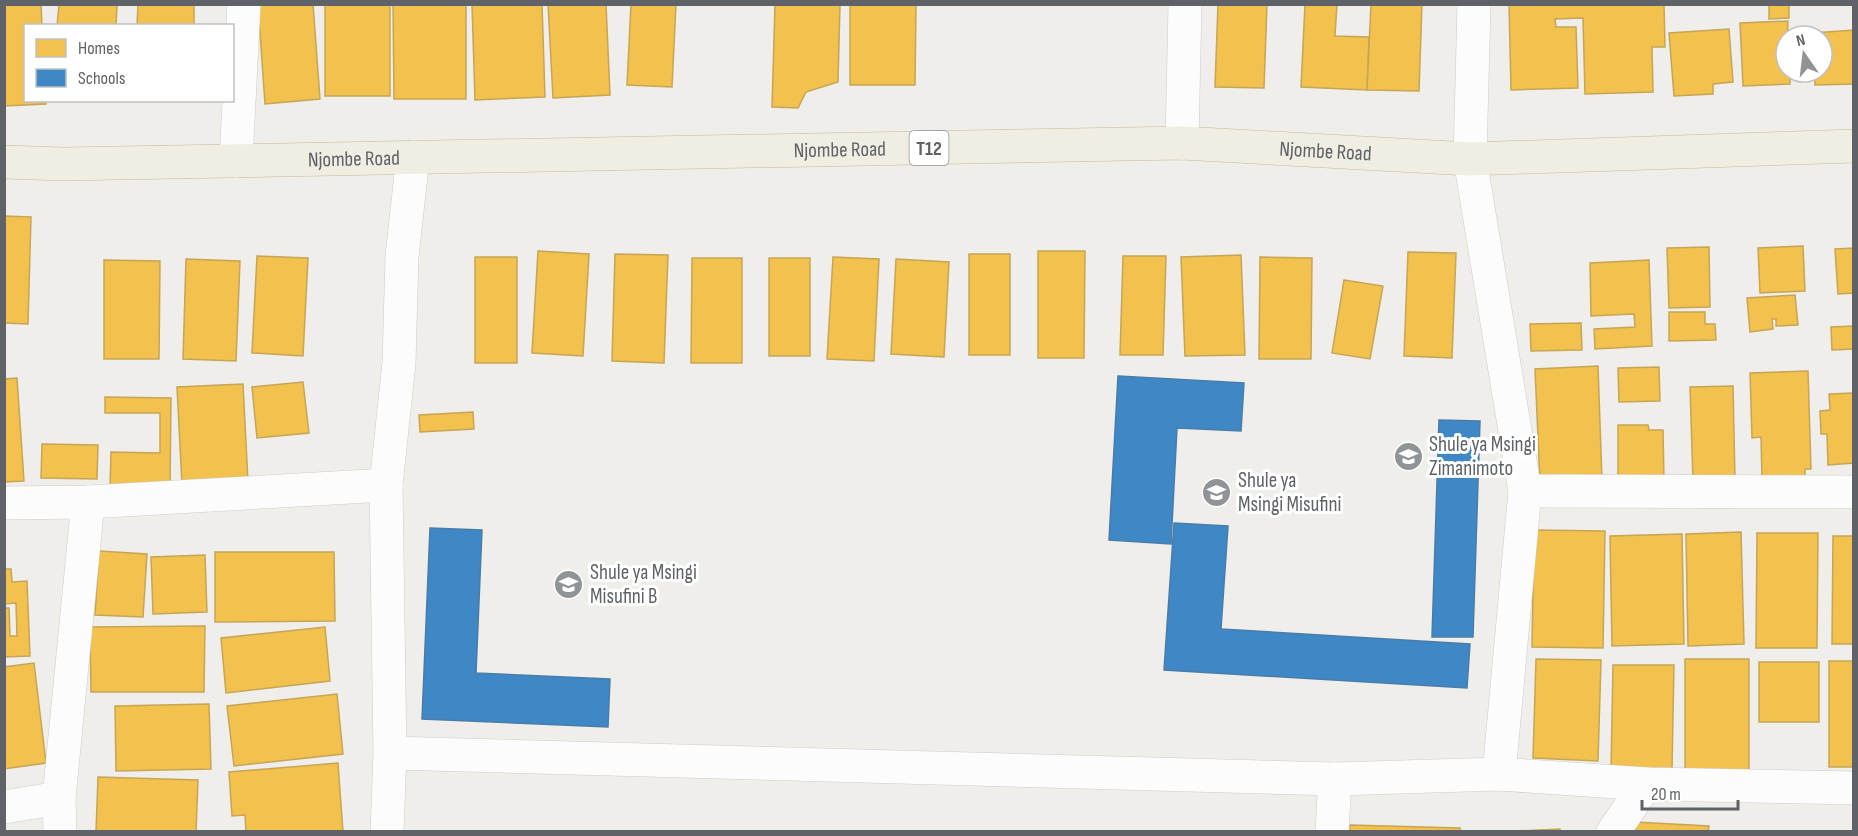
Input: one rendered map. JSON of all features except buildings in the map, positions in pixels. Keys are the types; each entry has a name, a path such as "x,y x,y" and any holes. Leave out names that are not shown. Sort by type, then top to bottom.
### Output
{"highway":[{"name":"Njombe Road","path":"4,162 63,164 1182,143 1470,159 1854,146"}],"street":[{"path":"236,161 244,4"},
{"path":"1182,143 1185,4"},
{"path":"1474,4 1470,159 1525,491 1499,774"},
{"path":"387,831 390,753 386,485 399,363 402,256 413,157"},
{"path":"4,503 88,502 386,485"},
{"path":"1525,491 1854,492"},
{"path":"60,831 59,798 88,502"},
{"path":"390,753 1335,779 1499,774 1646,784 1854,788"},
{"path":"1332,831 1335,779"},
{"path":"1612,831 1646,784"},
{"path":"4,807 59,798"}],"place":[{"name":"Shule ya Msingi Zimanimoto","path":"1408,456"},
{"name":"Shule ya Msingi Misufini","path":"1217,492"},
{"name":"Shule ya Msingi Misufini B","path":"569,584"}]}
